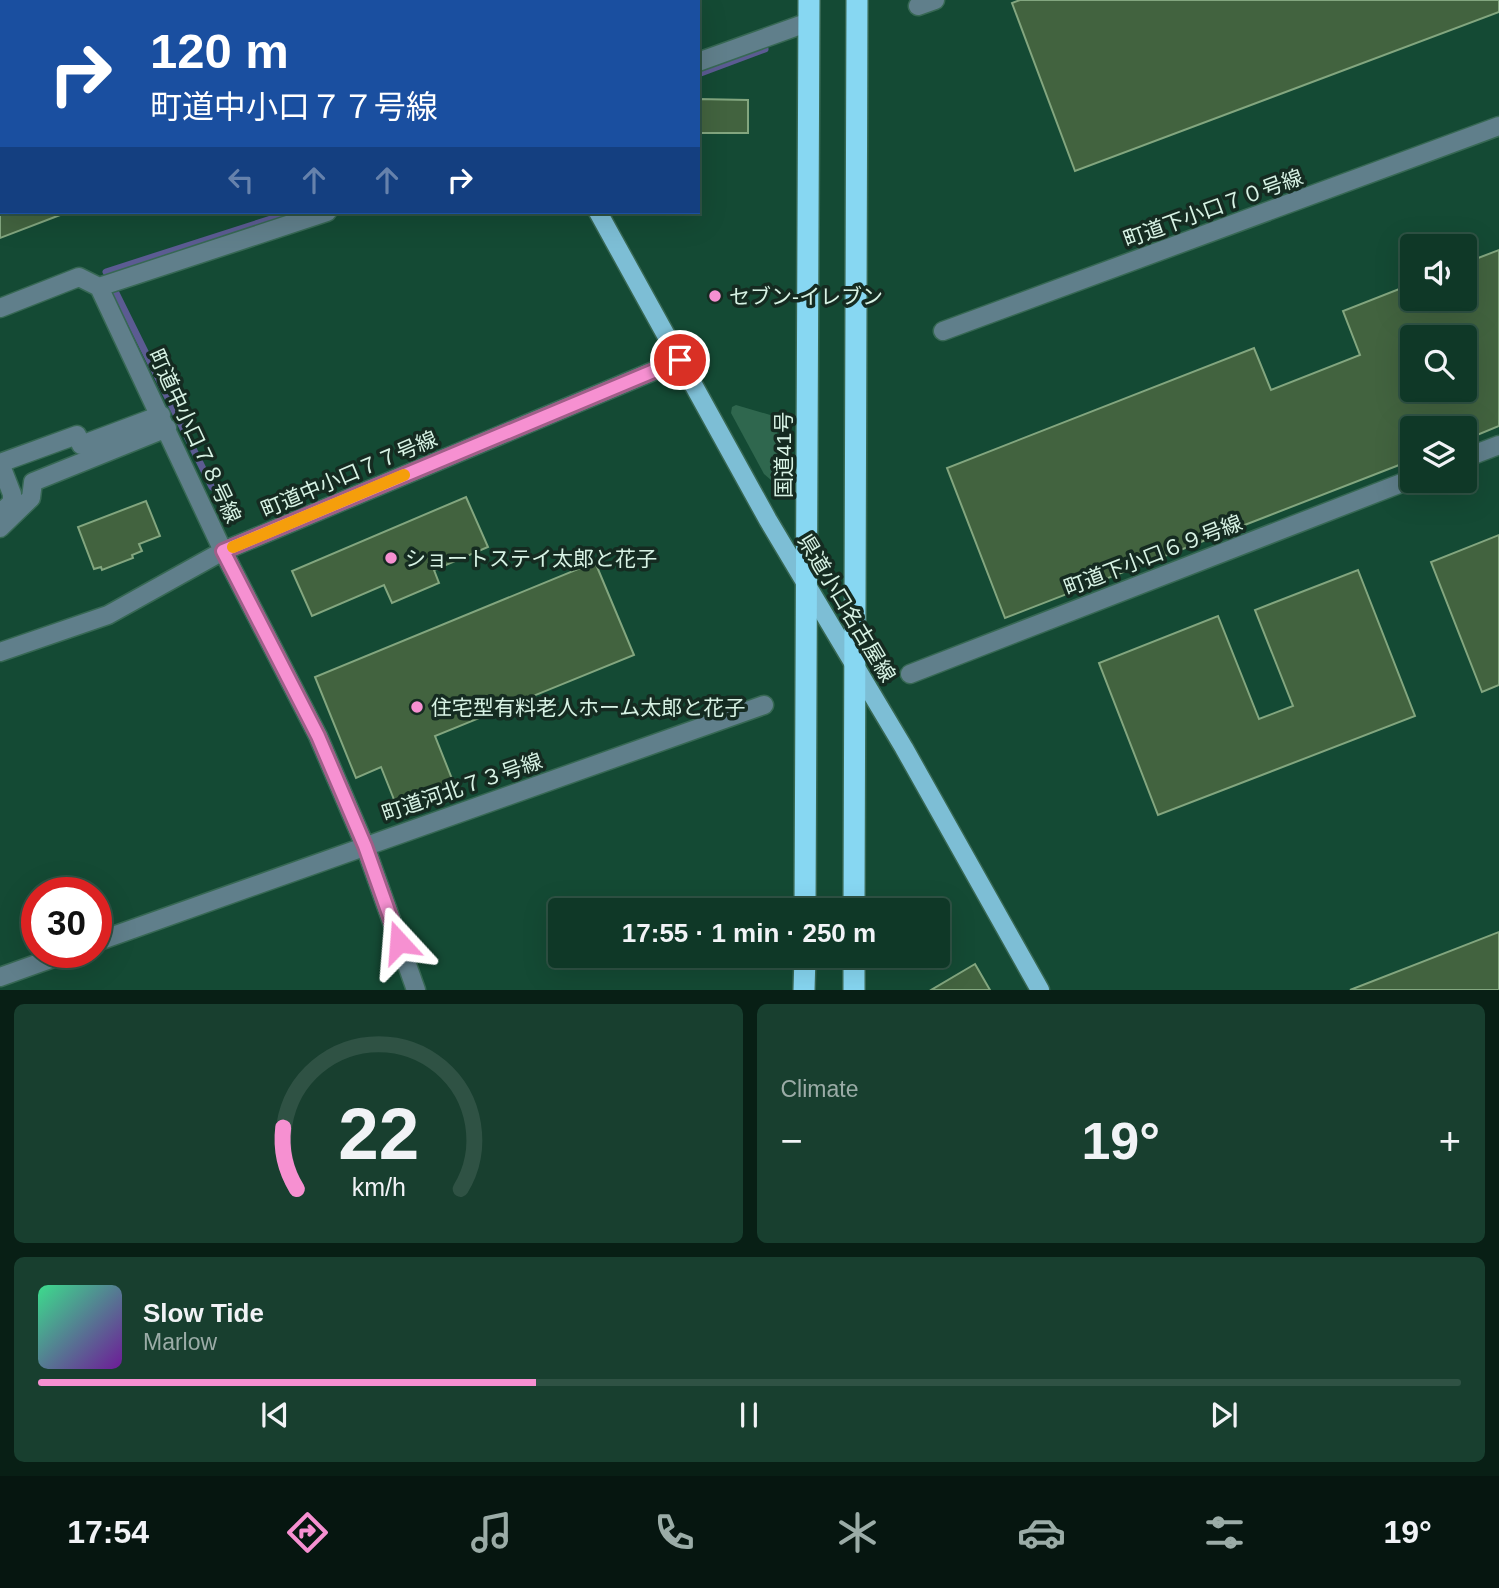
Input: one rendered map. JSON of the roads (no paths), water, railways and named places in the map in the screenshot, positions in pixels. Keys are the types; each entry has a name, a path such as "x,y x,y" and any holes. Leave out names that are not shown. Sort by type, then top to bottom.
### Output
{"highway":[{"name":"国道41号","path":"805,898 809,0"},
{"path":"854,898 857,0"},
{"path":"804,989 805,968"},
{"path":"854,968 854,989"}],"main road":[{"name":"県道小口名古屋線","path":"599,214 807,586 1040,989"}],"street":[{"path":"918,6 935,0"},
{"path":"700,61 809,22"},
{"name":"町道下小口７０号線","path":"943,331 1499,125"},
{"path":"0,308 79,277 99,287 321,214"},
{"name":"町道中小口７８号線","path":"99,287 223,551 318,736 365,846 416,989"},
{"name":"町道中小口７７号線","path":"0,652 108,615 223,551 680,360"},
{"path":"0,514 12,502 12,494 0,463 47,450 77,435 81,444 164,422"},
{"path":"0,528 31,498 33,482 164,422"},
{"path":"1477,453 1499,445"},
{"name":"町道下小口６９号線","path":"910,674 1400,483"},
{"name":"町道河北７３号線","path":"112,936 764,705"},
{"path":"0,977 25,968"}],"waterway":[{"path":"700,73 765,49"},
{"path":"106,272 287,214"},
{"path":"116,293 212,487"}],"place":[{"name":"セブン-イレブン","path":"715,296"},
{"name":"ショートステイ太郎と花子","path":"391,558"},
{"name":"住宅型有料老人ホーム太郎と花子","path":"417,707"}]}
